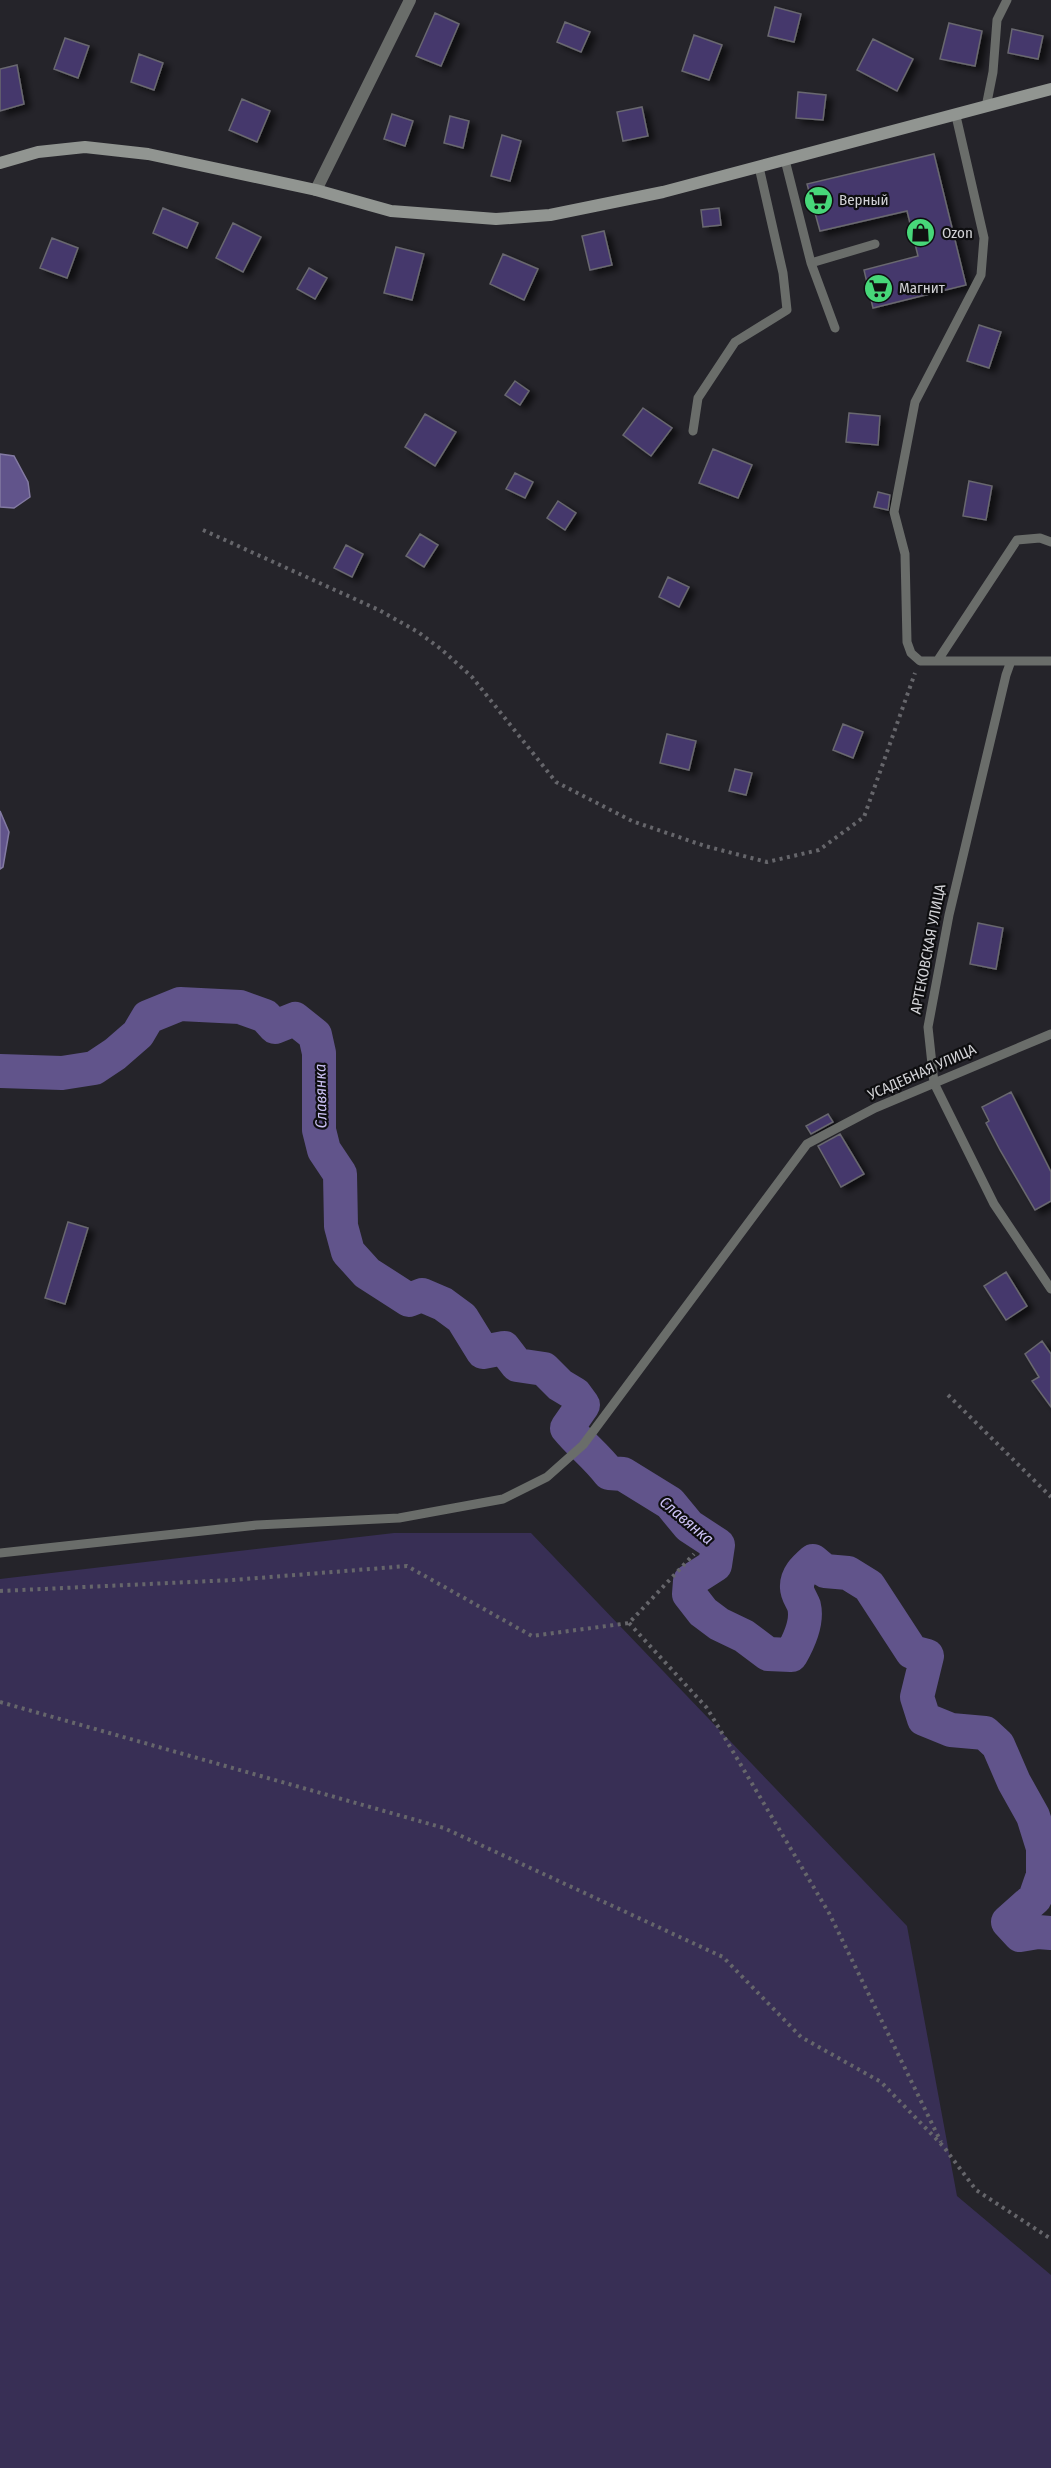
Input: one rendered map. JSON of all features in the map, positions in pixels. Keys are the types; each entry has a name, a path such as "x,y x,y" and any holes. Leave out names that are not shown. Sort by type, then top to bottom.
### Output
{"main road":[{"path":"0,163 38,152 85,147 148,154 316,190 391,211 496,219 549,215 663,192 1051,90"}],"street":[{"path":"316,190 410,0"}],"lane":[{"path":"986,107 993,72 997,20 1006,0"},
{"path":"956,116 984,238 981,275 915,402 894,512 905,554 907,642 911,652 920,661 1051,661"},
{"path":"785,160 811,263 835,328"},
{"path":"693,431 698,398 735,342 787,310 783,273 759,167"},
{"path":"811,263 875,243"},
{"path":"938,660 1017,540 1040,538 1051,542"},
{"name":"АРТЕКОВСКАЯ УЛИЦА","path":"1011,661 946,927 928,1028 934,1083 994,1204 1051,1289"},
{"name":"УСАДЕБНАЯ УЛИЦА","path":"0,1553 257,1525 399,1518 503,1499 547,1477 583,1445 807,1144 875,1108 1051,1034"}],"path":[{"path":"203,530 379,610 418,632 472,677 556,782 584,794 632,821 705,846 767,862 819,850 864,817 920,661"},
{"path":"948,1395 1051,1497"},
{"path":"0,1591 232,1580 407,1566 532,1636 629,1623 694,1554"},
{"path":"629,1623 707,1708 829,1913 943,2146"},
{"path":"0,1701 444,1828 723,1957 801,2037 881,2082 943,2146 976,2190 1051,2240"}],"shaded area":[{"path":"0,454 14,456 28,482 30,497 14,508 0,507"},
{"path":"0,811 9,832 3,867 0,869"},
{"path":"394,1533 531,1533 907,1926 957,2196 1051,2275 1051,2468 0,2468 0,1579"}],"building":[{"path":"775,7 801,14 794,42 768,36"},
{"path":"435,13 459,24 441,66 416,56"},
{"path":"565,22 590,32 581,52 557,42"},
{"path":"949,23 982,31 975,66 940,59"},
{"path":"1012,29 1043,36 1038,59 1008,53"},
{"path":"694,35 722,45 709,80 682,71"},
{"path":"65,38 89,46 78,78 54,69"},
{"path":"873,39 913,59 897,91 857,70"},
{"path":"139,54 163,63 154,90 131,82"},
{"path":"17,65 24,104 0,111 0,69"},
{"path":"798,92 826,95 823,120 796,118"},
{"path":"242,99 270,111 257,142 229,130"},
{"path":"642,107 648,136 623,141 617,112"},
{"path":"392,114 413,121 405,146 384,139"},
{"path":"450,116 469,121 463,148 444,143"},
{"path":"502,135 521,141 510,181 491,176"},
{"path":"934,154 966,285 873,308 864,270 918,256 907,211 820,231 807,184"},
{"path":"163,208 198,223 187,248 153,233"},
{"path":"719,208 721,225 703,227 701,210"},
{"path":"233,223 261,237 243,272 216,258"},
{"path":"604,231 612,265 590,270 582,236"},
{"path":"52,238 78,248 67,278 40,268"},
{"path":"396,247 424,254 412,300 384,293"},
{"path":"503,254 538,269 524,300 490,284"},
{"path":"309,268 327,278 315,299 297,289"},
{"path":"979,325 1001,332 989,368 967,361"},
{"path":"515,381 529,391 520,405 505,395"},
{"path":"643,408 672,428 651,456 623,435"},
{"path":"849,413 880,416 878,445 846,442"},
{"path":"425,414 456,432 435,466 405,447"},
{"path":"713,449 752,465 738,498 699,483"},
{"path":"515,473 533,482 525,498 506,489"},
{"path":"969,481 992,486 986,520 963,516"},
{"path":"878,492 890,495 888,510 874,507"},
{"path":"558,501 576,513 565,530 547,518"},
{"path":"420,534 438,545 424,567 406,556"},
{"path":"346,545 363,554 352,577 334,568"},
{"path":"668,577 689,587 679,607 659,597"},
{"path":"843,724 863,732 853,758 833,750"},
{"path":"667,734 696,741 689,770 660,763"},
{"path":"735,769 752,773 746,795 729,791"},
{"path":"978,923 1003,928 996,969 970,964"},
{"path":"1011,1092 1051,1172 1051,1201 1035,1210 986,1123 989,1121 982,1107"},
{"path":"828,1114 833,1122 811,1134 806,1126"},
{"path":"840,1134 864,1174 841,1187 818,1146"},
{"path":"68,1222 88,1228 65,1304 45,1298"},
{"path":"1006,1272 1027,1306 1006,1320 984,1286"},
{"path":"1042,1341 1051,1354 1051,1407 1032,1381 1039,1377 1025,1354"}],"waterway":[{"name":"Славянка","path":"0,1071 62,1073 94,1068 138,1034 148,1017 180,1004 240,1007 265,1016 275,1027 295,1019 315,1035 319,1053 319,1130 324,1150 340,1174 341,1226 348,1252 367,1273 409,1300 422,1295 443,1304 462,1318 483,1352 504,1348 517,1365 544,1369 560,1385 575,1394 583,1405 567,1428 609,1473 623,1474 670,1503 689,1526 718,1545 715,1565 690,1581 689,1594 703,1612 719,1624 744,1636 768,1654 791,1655 800,1638 805,1618 797,1584 804,1569 813,1561 825,1571 848,1573 869,1586 912,1652 927,1656 917,1697 924,1719 951,1730 985,1733 998,1745 1014,1782 1033,1816 1043,1848 1043,1875 1035,1898 1008,1922 1020,1935 1038,1932 1051,1933"}],"place":[{"name":"Верный","path":"818,200"},
{"name":"Ozon","path":"921,233"},
{"name":"Магнит","path":"878,288"}]}
